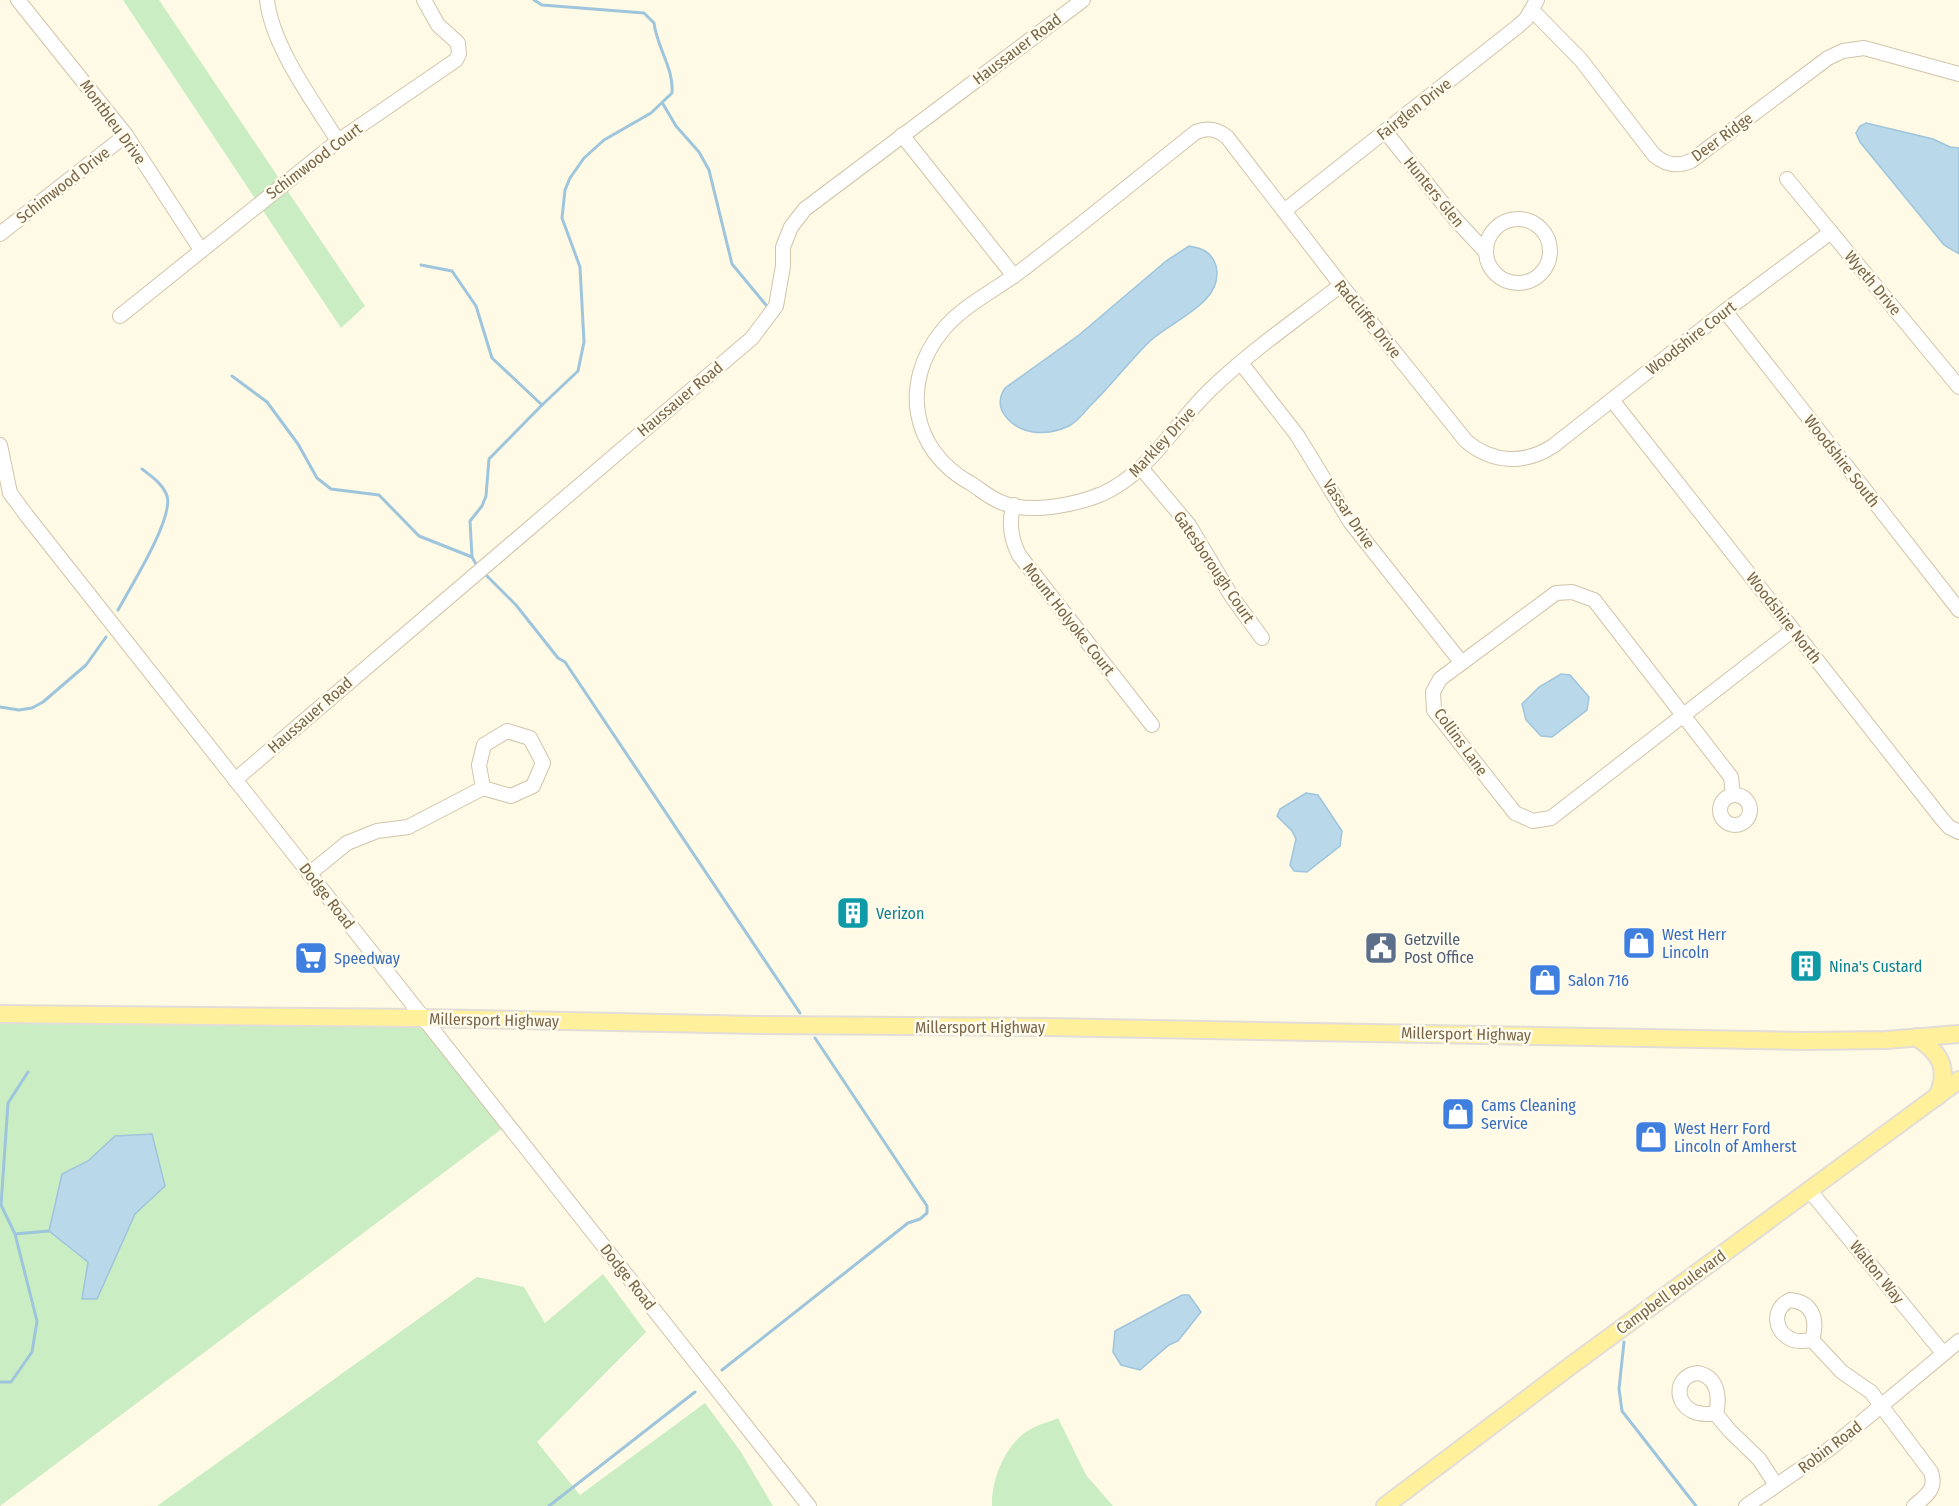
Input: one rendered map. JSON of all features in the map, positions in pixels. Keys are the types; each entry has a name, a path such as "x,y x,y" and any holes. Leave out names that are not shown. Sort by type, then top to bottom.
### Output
{"main road":[{"name":"Millersport Highway","path":"0,1014 423,1018 759,1026 1046,1027 1805,1041 1886,1040 1959,1034"},
{"path":"1916,1037 1933,1050 1942,1065 1942,1085 1937,1097"},
{"name":"Campbell Boulevard","path":"1385,1506 1569,1367 1959,1080"}],"street":[{"name":"Montbleu Drive","path":"18,0 126,135 201,250"},
{"path":"267,0 273,30 281,47 338,141"},
{"name":"Schimwood Court","path":"120,316 338,141 456,60 459,54 458,43 438,25 424,0"},
{"name":"Haussauer Road","path":"235,780 752,338 776,306 783,266 783,247 791,227 805,209 1083,0"},
{"name":"Deer Ridge","path":"1534,5 1581,60 1654,155 1660,160 1676,165 1691,161 1828,58 1843,51 1864,48 1959,74"},
{"name":"Fairglen Drive","path":"1284,211 1517,27 1534,5"},
{"name":"Radcliffe Drive","path":"1014,276 1206,126 1227,137 1341,285 1466,441 1474,448 1497,458 1511,460 1533,457 1553,446"},
{"name":"Hunters Glen","path":"1385,131 1456,220 1485,251 1487,262 1501,279 1523,284 1533,280 1548,264 1550,253 1545,233 1529,221 1518,219 1508,220 1499,225 1487,241 1485,251"},
{"name":"Schimwood Drive","path":"0,234 126,135"},
{"path":"902,135 1014,276"},
{"name":"Wyeth Drive","path":"1787,179 1959,387"},
{"name":"Woodshire Court","path":"1553,446 1725,311 1831,232"},
{"name":"Markley Drive","path":"1014,276 967,307 942,331 928,353 922,368 917,399 918,414 925,440 942,464 954,474 1002,503 1048,507 1084,501 1117,486 1141,468 1208,392 1240,363 1341,285"},
{"name":"Woodshire South","path":"1725,311 1959,610"},
{"name":"Vassar Drive","path":"1240,363 1297,435 1351,523 1461,662"},
{"name":"Woodshire North","path":"1612,400 1942,819 1949,827 1959,832"},
{"name":"Dodge Road","path":"0,445 5,497 235,780 809,1506"},
{"name":"Gatesborough Court","path":"1141,468 1189,525 1232,597 1262,638"},
{"name":"Mount Holyoke Court","path":"1014,505 1010,516 1012,538 1019,555 1152,725"},
{"name":"Collins Lane","path":"1683,716 1594,600 1572,592 1556,593 1461,662 1440,679 1433,692 1434,710 1515,813 1533,821 1551,818 1683,716 1793,630"},
{"path":"1683,716 1731,777 1733,795"},
{"path":"309,874 347,843 377,831 408,827 483,788 511,796 533,786 543,763 530,738 507,731 484,745 479,765 483,788"},
{"name":"Walton Way","path":"1810,1191 1943,1353"},
{"path":"1812,1340 1831,1362 1871,1392 1933,1477 1931,1490 1914,1506"},
{"name":"Robin Road","path":"1746,1506 1828,1450 1959,1341"},
{"path":"1716,1414 1759,1459 1776,1485"}],"green space":[{"path":"123,0 159,0 365,306 341,328"},
{"path":"0,1014 423,1018 507,1125 0,1506"},
{"path":"603,1274 646,1332 537,1442 580,1495 705,1403 741,1452 773,1506 157,1506 477,1277 524,1287 545,1323"},
{"path":"1058,1418 1086,1475 1113,1506 992,1506 997,1473 1007,1452 1022,1435 1034,1427"}],"water":[{"path":"1866,123 1933,139 1950,147 1959,148 1959,254 1944,245 1860,142 1856,133 1860,126"},
{"path":"1189,246 1198,248 1212,257 1216,266 1217,279 1212,291 1193,311 1148,343 1077,420 1061,429 1038,433 1017,426 1005,416 1000,403 1005,388 1079,335 1166,261"},
{"path":"1561,674 1570,675 1589,697 1587,710 1552,737 1541,736 1526,720 1522,704 1539,687"},
{"path":"1306,793 1318,795 1342,831 1340,846 1307,872 1294,871 1290,865 1296,839 1292,831 1277,816 1280,809"},
{"path":"152,1134 165,1186 135,1214 97,1299 82,1299 88,1262 49,1231 62,1174 88,1161 115,1136"},
{"path":"1182,1295 1189,1295 1201,1312 1178,1341 1169,1345 1140,1370 1121,1365 1113,1352 1115,1331"}],"waterway":[{"path":"477,566 472,557 470,521 482,506 486,496 489,459 578,371 584,342 580,267 562,218 565,190 570,178 584,158 604,140 651,113 672,93 668,66 654,23 644,13 542,5 534,0"},
{"path":"663,104 676,126 699,152 709,170 732,264 766,305"},
{"path":"421,265 452,271 476,306 492,358 542,405"},
{"path":"232,376 267,402 298,444 317,478 331,489 379,495 419,536 472,557"},
{"path":"118,610 150,553 164,520 167,506 167,496 163,488 142,469"},
{"path":"484,573 516,605 558,658 565,662 800,1013"},
{"path":"0,707 19,710 32,708 43,702 86,665 106,637"},
{"path":"722,1370 908,1223 920,1219 927,1213 927,1206 815,1038"},
{"path":"0,1382 11,1382 32,1352 37,1321 15,1234 1,1205 8,1103 28,1072"},
{"path":"15,1234 49,1231"},
{"path":"1624,1342 1619,1389 1622,1411 1696,1506"},
{"path":"549,1506 695,1392"}],"place":[{"name":"Verizon","path":"853,913"},
{"name":"West Herr Lincoln","path":"1639,943"},
{"name":"Getzville Post Office","path":"1381,948"},
{"name":"Speedway","path":"311,958"},
{"name":"Nina's Custard","path":"1806,966"},
{"name":"Salon 716","path":"1545,980"},
{"name":"Cams Cleaning Service","path":"1458,1114"},
{"name":"West Herr Ford Lincoln of Amherst","path":"1651,1137"}]}
